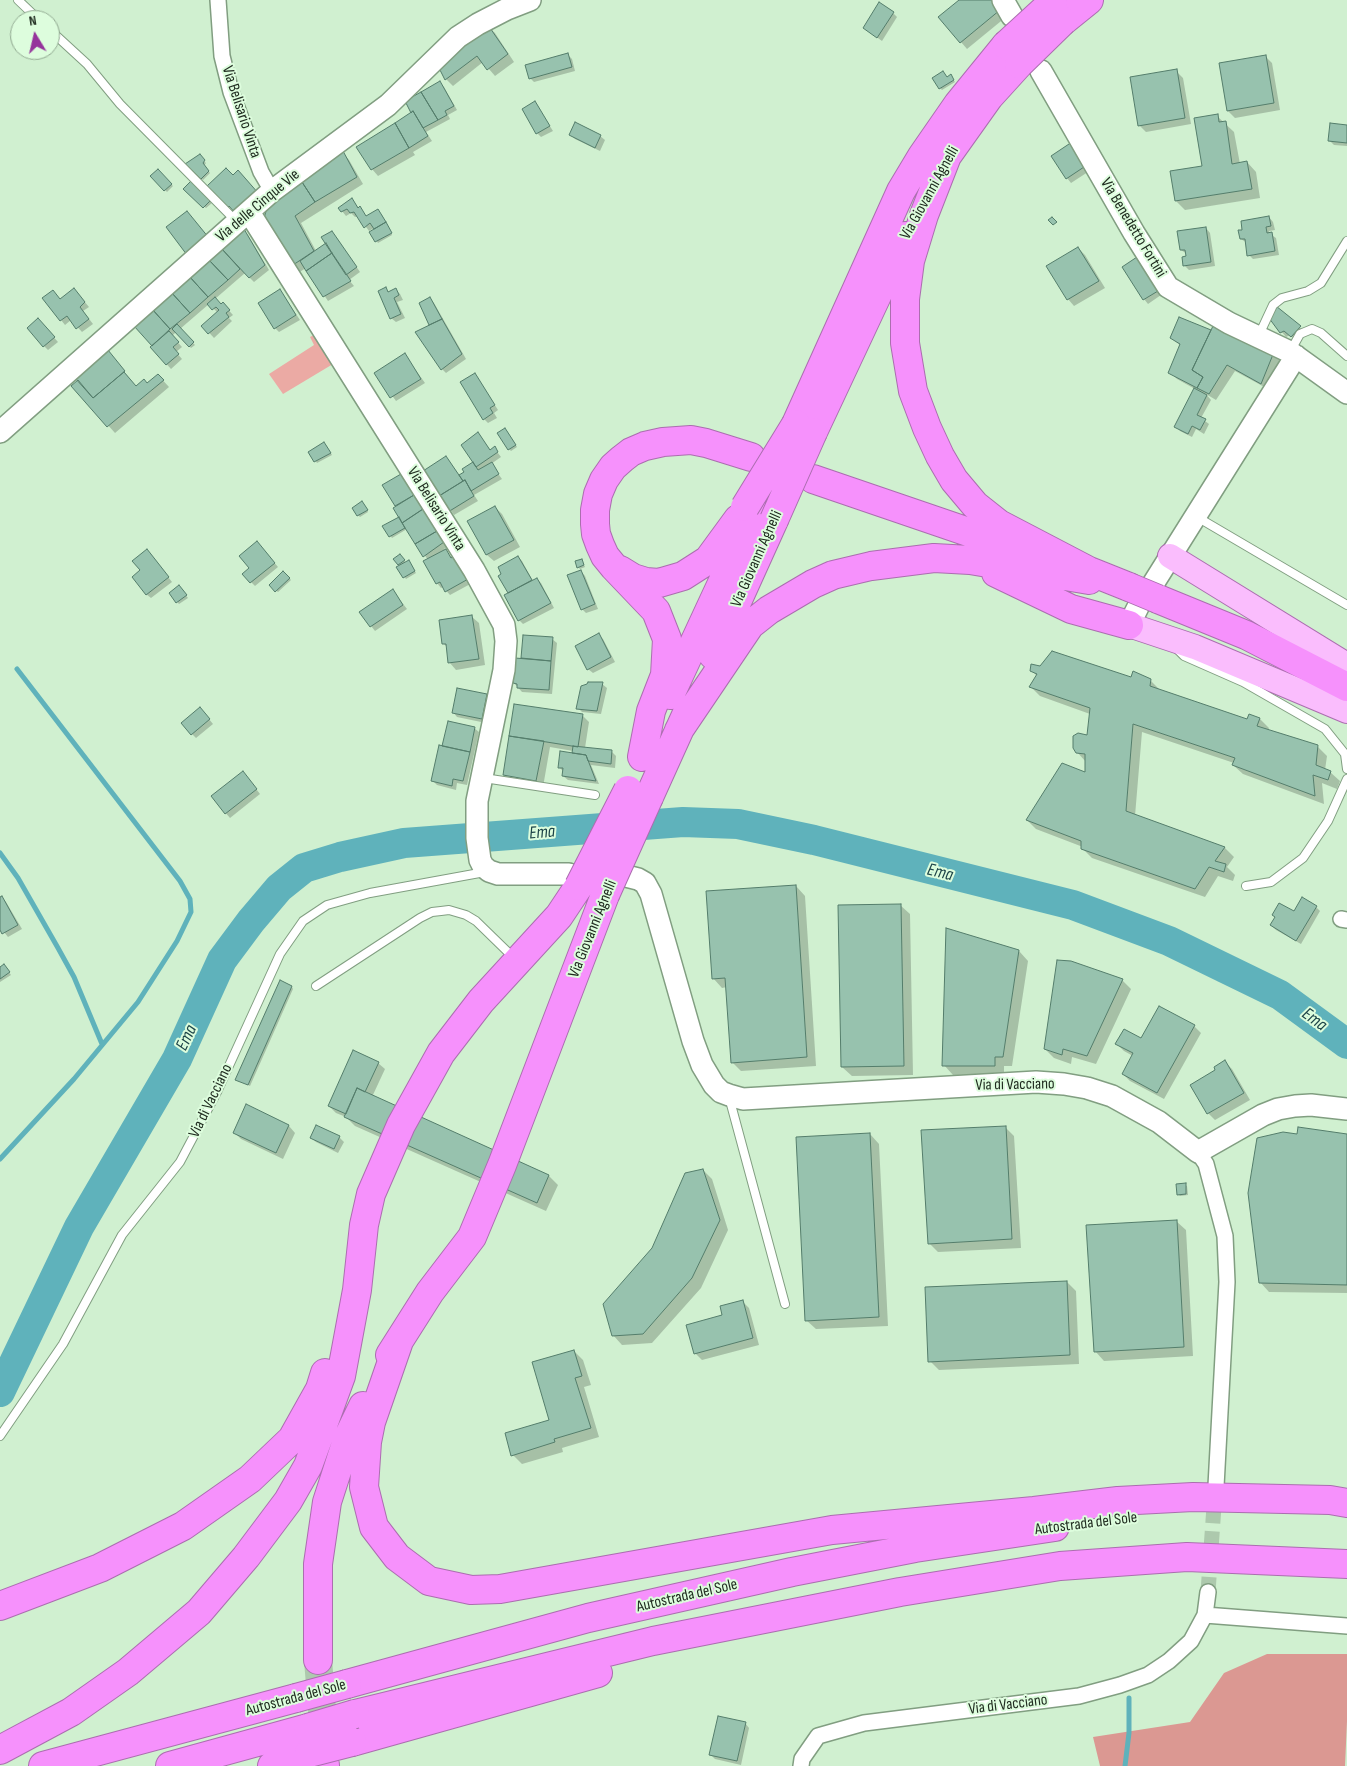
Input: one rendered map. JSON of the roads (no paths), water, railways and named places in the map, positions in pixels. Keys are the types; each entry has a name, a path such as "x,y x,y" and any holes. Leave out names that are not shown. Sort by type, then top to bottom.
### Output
{"highway":[{"name":"Via Giovanni Agnelli","path":"804,428 947,156 989,97 1022,60 1057,8 1089,0"},
{"name":"Via Giovanni Agnelli","path":"804,428 901,191 922,156 958,104 1022,60"},
{"path":"947,156 924,214 910,261 905,299 905,343 912,390 940,456 954,480 975,505 999,524 1089,571 1141,601"},
{"path":"614,567 633,578 659,583 684,576 708,560 735,525 758,513 804,428"},
{"path":"642,757 651,711 666,675 667,639 656,611 614,567 606,556 596,534 595,510 600,487 613,467 631,452 645,446 663,442 691,440 718,446 751,457"},
{"path":"813,479 1021,550 1089,571"},
{"name":"Via Giovanni Agnelli","path":"357,1290 364,1225 371,1194 400,1125 441,1053 481,1001 559,916 574,880 638,793 679,730 758,513"},
{"name":"Via Giovanni Agnelli","path":"399,1341 430,1292 472,1237 502,1165 605,895 638,793 642,757 758,513"},
{"path":"679,730 744,633 750,625 769,610 813,584 843,573 894,562 934,558 970,560 1141,601 1246,635 1347,687"},
{"path":"970,560 1071,609 1096,617 1141,601"},
{"path":"0,1606 100,1568 182,1526 250,1479 292,1439 320,1389 357,1290"},
{"path":"0,1750 71,1712 128,1672 199,1612 246,1557 288,1501 308,1466 341,1376 357,1290"},
{"path":"399,1341 370,1422 367,1442 364,1487 374,1527 397,1556 429,1581 471,1590 500,1589 832,1530 1118,1501 1193,1497 1330,1500 1347,1503"},
{"path":"318,1660 318,1564 327,1502 348,1437 378,1372 399,1341"},
{"name":"Autostrada del Sole","path":"43,1766 588,1618 792,1572 923,1546 1095,1521 1180,1514 1267,1514 1347,1517"},
{"name":"Autostrada del Sole","path":"170,1766 317,1753 355,1714 653,1641 900,1592 1060,1566 1187,1557 1347,1564"},
{"path":"272,1766 612,1670 653,1641"}],"main road":[{"path":"1170,556 1347,665"},
{"path":"1141,601 1165,637 1196,647 1347,711"}],"street":[{"name":"Via Belisario Vinta","path":"218,0 222,56 231,92 261,172 272,191"},
{"name":"Via delle Cinque Vie","path":"0,432 272,191 388,104 458,37 508,8 530,0"},
{"name":"Via Benedetto Fortini","path":"1022,60 1168,286 1229,323 1293,354 1347,393"},
{"name":"Via Belisario Vinta","path":"243,217 474,570 501,618 506,641 505,664 476,815 477,846 483,866 489,871"},
{"path":"1141,601 1196,516 1293,354"},
{"name":"Via di Vacciano","path":"489,871 498,874 574,880"},
{"path":"626,876 645,883 651,894 693,1041 702,1065 714,1085 721,1092 729,1095"},
{"name":"Via di Vacciano","path":"729,1095 743,1099 1036,1082 1064,1084 1087,1088 1112,1096 1159,1122 1198,1152 1206,1164 1225,1236 1227,1282 1216,1486"},
{"path":"1198,1152 1263,1115 1278,1110 1311,1105 1347,1109"},
{"name":"Via di Vacciano","path":"801,1766 802,1759 818,1736 864,1723 1078,1696 1120,1685 1148,1675 1169,1661 1191,1641 1205,1615 1208,1592"},
{"path":"1205,1615 1347,1626"}],"lane":[{"path":"18,0 28,10"},
{"path":"60,39 87,64 120,104 243,217"},
{"path":"1258,337 1273,306 1282,298 1308,291 1321,283 1347,241"},
{"path":"1293,354 1300,334 1312,329 1320,333 1347,356"},
{"path":"1196,516 1347,605"},
{"path":"1165,637 1184,656 1243,682 1325,729 1345,754 1347,769"},
{"path":"482,778 595,795"},
{"path":"1246,886 1271,882 1303,858 1328,821 1347,779"},
{"name":"Via di Vacciano","path":"0,1436 63,1344 122,1235 180,1162 217,1092 280,954 303,922 326,905 370,894 489,871"},
{"path":"316,986 432,912 455,911 466,915 476,921 517,961"},
{"path":"729,1095 785,1304"}],"waterway":[{"path":"0,1159 74,1079 138,1002 177,941 191,912 190,899 180,881 17,669"},
{"name":"Ema","path":"0,1392 79,1227 177,1059 222,960 279,888 304,868 340,857 404,843 683,822 738,824 814,840 1073,905 1169,941 1280,995 1347,1044"},
{"path":"0,853 18,878 74,977 102,1044"},
{"path":"1125,1766 1129,1733 1129,1698"}],"tunnel":[{"path":"1208,1592 1215,1492"},
{"path":"318,1660 325,1746"}]}
